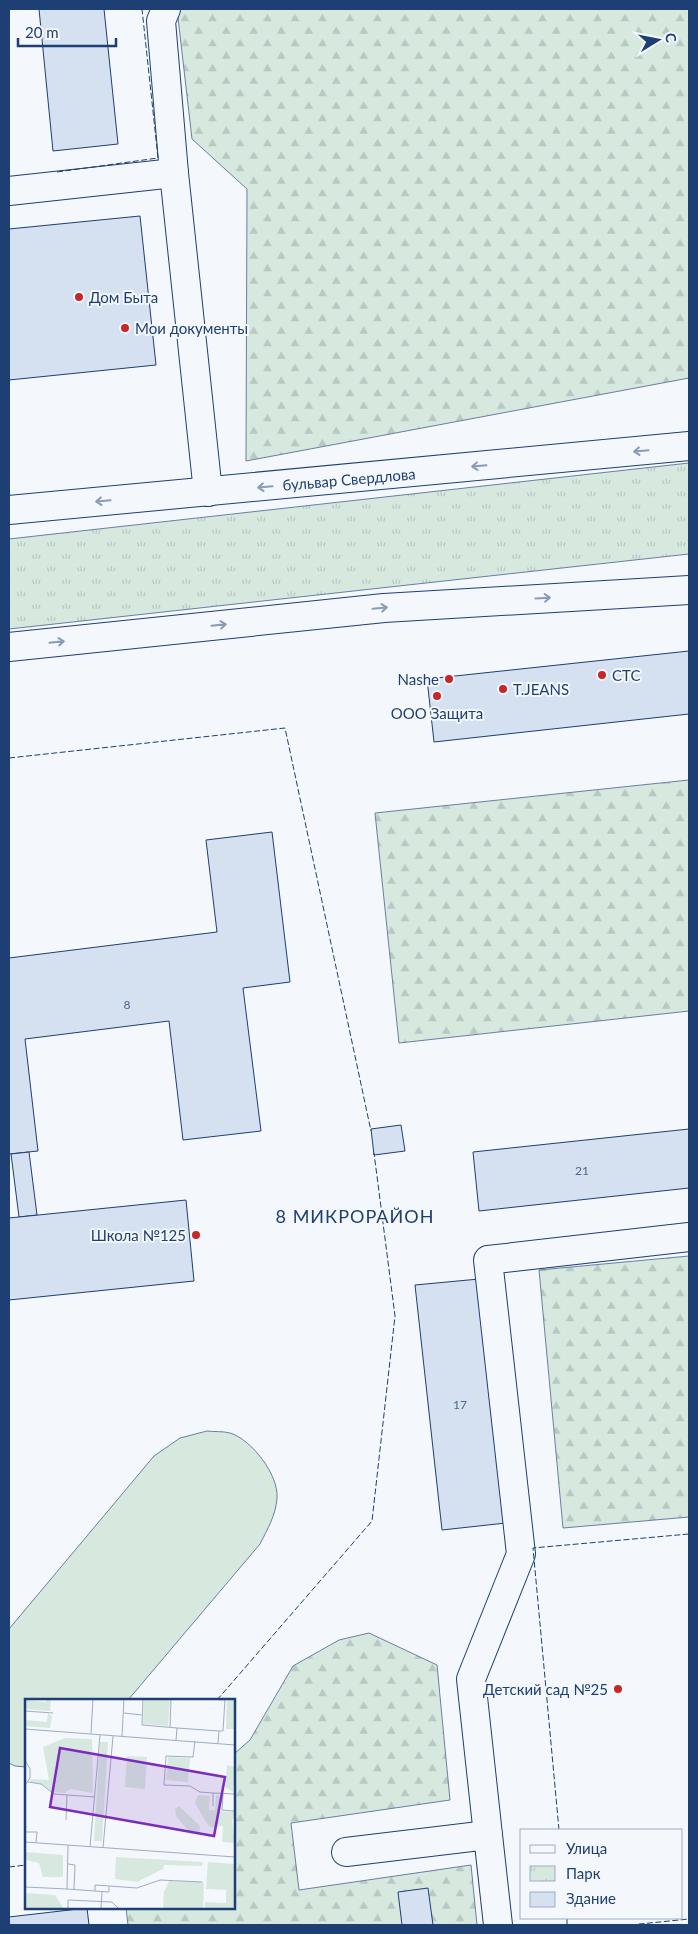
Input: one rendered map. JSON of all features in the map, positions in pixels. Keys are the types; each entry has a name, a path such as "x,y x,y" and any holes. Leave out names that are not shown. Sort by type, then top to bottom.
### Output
{"street":[{"path":"166,9 161,21 174,173 208,492"},
{"path":"9,191 174,173"},
{"name":"бульвар Свердлова","path":"9,510 689,446"},
{"path":"9,647 384,608 689,590"},
{"path":"498,1925 471,1679 521,1554 488,1260 689,1238"},
{"path":"346,1852 488,1835"}],"green space":[{"path":"177,9 689,9 689,378 246,461 247,189 192,139"},
{"path":"689,463 689,554 9,629 9,539"},
{"path":"689,780 689,1011 399,1043 375,813"},
{"path":"689,1256 689,1517 563,1528 539,1270"},
{"path":"207,1431 230,1433 246,1442 262,1459 273,1479 277,1498 271,1522 260,1544 129,1699 25,1699 25,1767 9,1763 9,1629 154,1456 180,1438"},
{"path":"369,1633 437,1665 450,1800 291,1823 299,1890 471,1865 477,1925 128,1925 126,1909 235,1909 235,1753 250,1740 293,1666 339,1640"}],"building":[{"path":"39,9 104,9 118,144 53,151"},
{"name":"Дом Быта","path":"140,216 156,365 9,380 9,229"},
{"path":"689,651 689,714 434,742 427,679"},
{"path":"272,832 290,982 243,988 261,1131 183,1140 169,1021 25,1039 38,1151 9,1154 9,958 217,932 206,840"},
{"path":"401,1125 405,1151 374,1155 371,1129"},
{"path":"689,1129 689,1188 479,1211 473,1152"},
{"path":"29,1152 37,1215 19,1217 11,1154"},
{"path":"186,1200 194,1281 9,1300 9,1218"},
{"path":"479,1279 506,1523 442,1530 415,1285"},
{"path":"428,1888 433,1925 402,1925 398,1892"},
{"path":"87,1909 89,1925 9,1925 9,1917"}],"fence":[{"path":"57,172 158,158 142,9"},
{"path":"9,758 285,728 371,1131"},
{"path":"218,1699 372,1521 395,1316 374,1153"},
{"path":"559,1829 533,1548 689,1534"},
{"path":"9,1867 25,1865"},
{"path":"567,1919 567,1925"},
{"path":"630,1925 689,1919"}],"place":[{"name":"Дом Быта","path":"79,297"},
{"name":"Мои документы","path":"125,328"},
{"name":"СТС","path":"602,675"},
{"name":"Nashe","path":"449,679"},
{"name":"T.JEANS","path":"503,689"},
{"name":"ООО Защита","path":"437,696"},
{"name":"Школа №125","path":"196,1235"},
{"name":"Детский сад №25","path":"618,1689"}],"district":[{"name":"8 МИКРОРАЙОН","path":"355,1216"}]}
